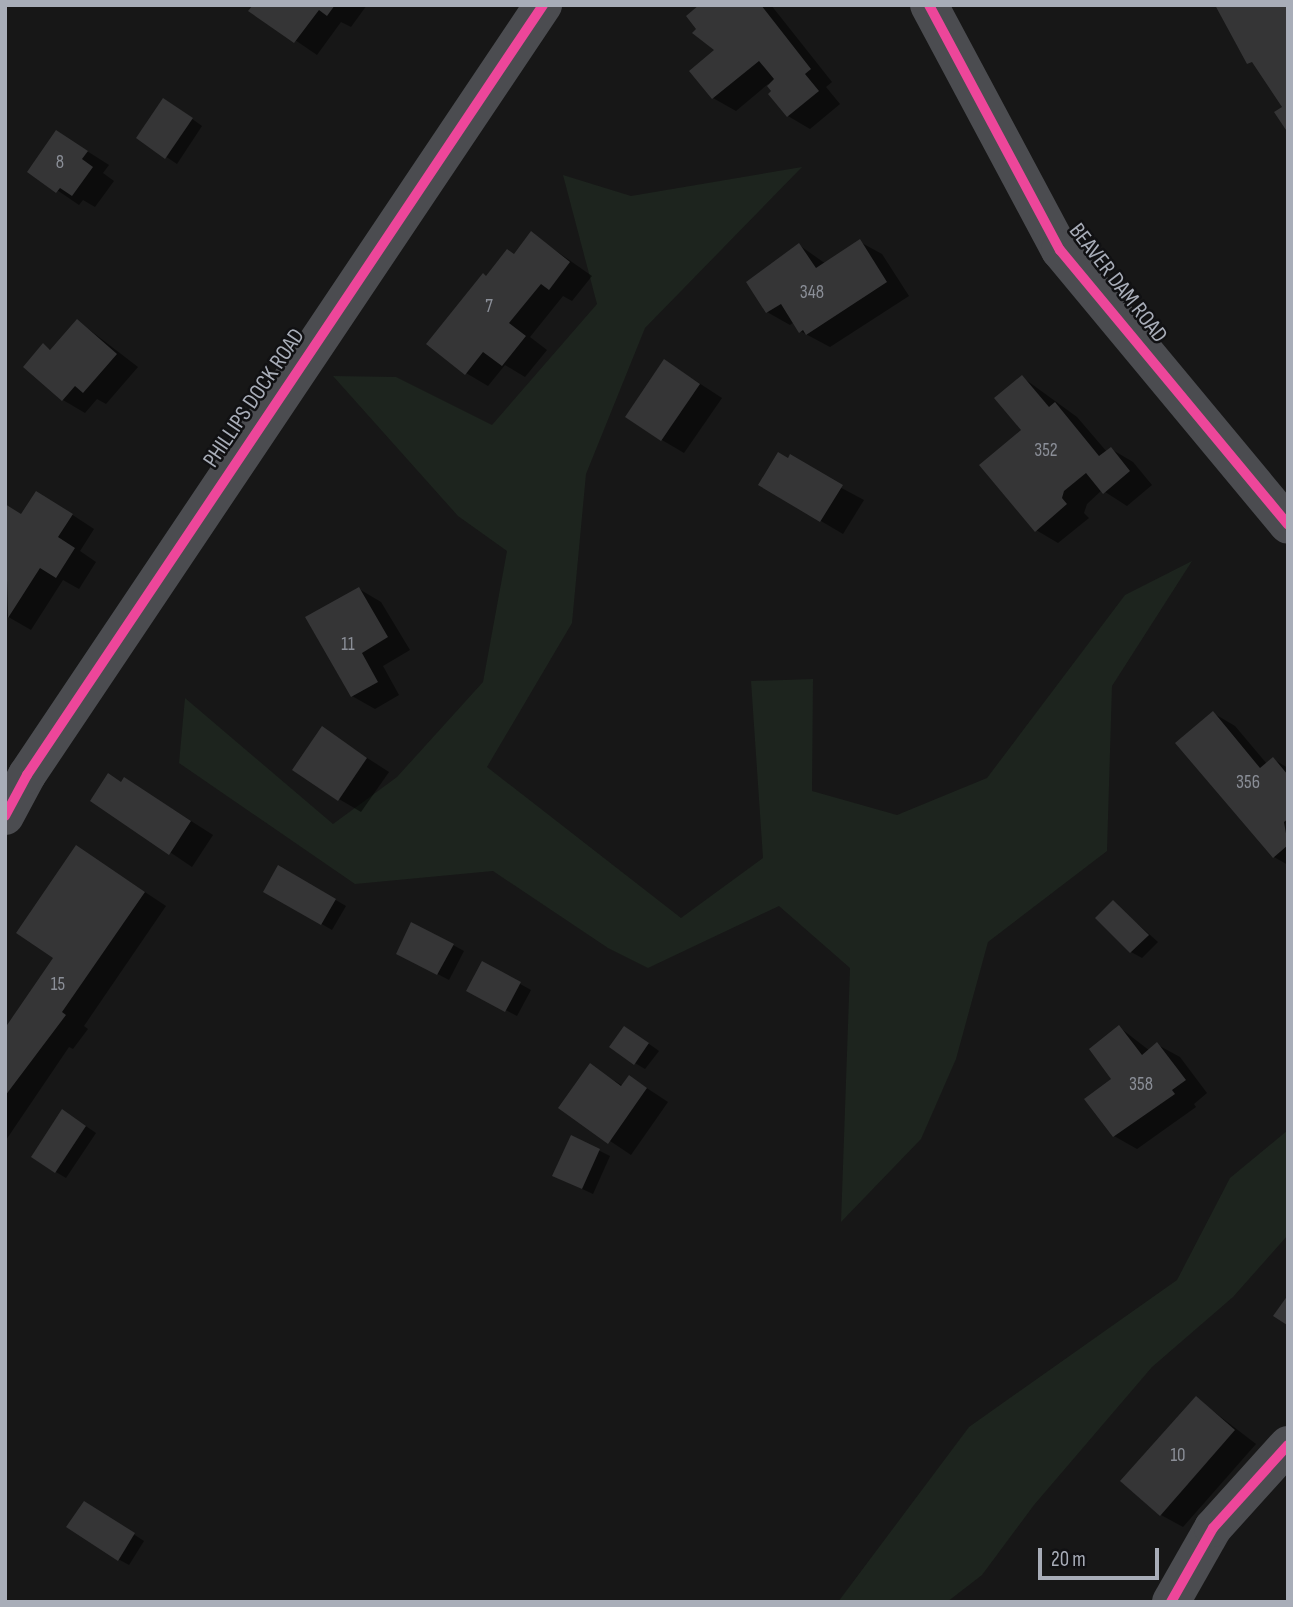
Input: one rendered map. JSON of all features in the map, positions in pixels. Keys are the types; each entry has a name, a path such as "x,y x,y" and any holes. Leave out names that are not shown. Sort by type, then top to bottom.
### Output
{"street":[{"name":"PHILLIPS DOCK ROAD","path":"5,816 27,775 542,5"},
{"name":"BEAVER DAM ROAD","path":"929,5 1060,250 1288,526"},
{"path":"1171,1602 1213,1528 1288,1445"}],"shaded area":[{"path":"802,167 645,328 586,474 572,623 487,767 681,918 763,858 751,681 813,679 812,791 897,815 987,778 1125,595 1192,561 1112,686 1107,851 988,942 956,1059 921,1139 841,1222 850,968 779,906 648,968 608,948 493,871 355,884 179,763 185,698 333,824 397,777 483,682 507,551 458,516 333,376 396,377 492,425 597,304 563,175 631,196"},
{"path":"1288,1130 1288,1235 1233,1297 1152,1367 1034,1505 982,1575 947,1602 838,1602 969,1427 1177,1280 1230,1178"}],"building":[{"path":"253,5 335,5 327,16 319,10 294,43 248,11"},
{"path":"699,5 761,5 811,69 805,74 819,91 787,117 768,94 771,91 767,86 774,79 759,61 712,99 689,71 714,50 692,33 696,29 686,16"},
{"path":"1215,5 1288,5 1288,133 1274,112 1282,107 1252,62 1247,64"},
{"path":"163,98 193,118 165,159 136,138"},
{"path":"56,130 88,151 82,159 93,167 72,196 60,188 56,193 27,172"},
{"path":"531,231 570,262 549,290 541,284 509,323 526,336 502,366 483,352 465,375 426,344 483,273 486,276 507,249 514,254"},
{"path":"860,239 887,282 806,335 803,330 799,333 781,304 766,313 746,282 799,243 816,268"},
{"path":"77,319 117,354 83,393 75,386 62,401 23,367 43,343 50,350"},
{"path":"664,359 700,384 661,441 625,417"},
{"path":"1022,375 1049,407 1055,402 1099,456 1111,447 1130,471 1103,494 1086,473 1064,491 1062,498 1067,504 1035,532 979,465 1021,430 994,398"},
{"path":"778,452 788,458 790,454 843,485 820,522 758,485"},
{"path":"36,491 73,514 58,537 75,548 56,578 40,568 8,618 5,504 21,514"},
{"path":"359,587 388,637 362,653 378,682 351,697 305,617"},
{"path":"1213,711 1260,768 1273,757 1288,775 1288,819 1284,822 1288,845 1273,858 1175,743"},
{"path":"322,726 367,758 338,801 292,770"},
{"path":"108,773 121,782 124,777 191,821 169,855 90,801"},
{"path":"76,845 145,892 62,1012 66,1015 5,1096 5,1028 53,958 16,933"},
{"path":"278,865 336,899 321,925 263,892"},
{"path":"1113,900 1149,935 1130,953 1095,918"},
{"path":"411,922 454,944 437,975 396,954"},
{"path":"482,961 521,982 505,1012 466,991"},
{"path":"1119,1025 1142,1055 1157,1042 1186,1080 1172,1090 1175,1094 1113,1137 1084,1099 1111,1079 1089,1049"},
{"path":"624,1026 649,1043 634,1065 609,1047"},
{"path":"590,1063 621,1086 629,1075 647,1088 608,1144 558,1108"},
{"path":"62,1109 86,1126 55,1173 31,1157"},
{"path":"571,1135 600,1149 582,1189 552,1176"},
{"path":"1288,1295 1288,1324 1287,1325 1273,1316"},
{"path":"1196,1396 1235,1430 1160,1516 1120,1481"},
{"path":"84,1501 135,1533 118,1561 66,1527"}],"cycle path":[{"path":"5,816 27,775 543,5"},
{"path":"929,5 1060,250 1288,525"},
{"path":"1171,1602 1213,1528 1288,1445"}]}
